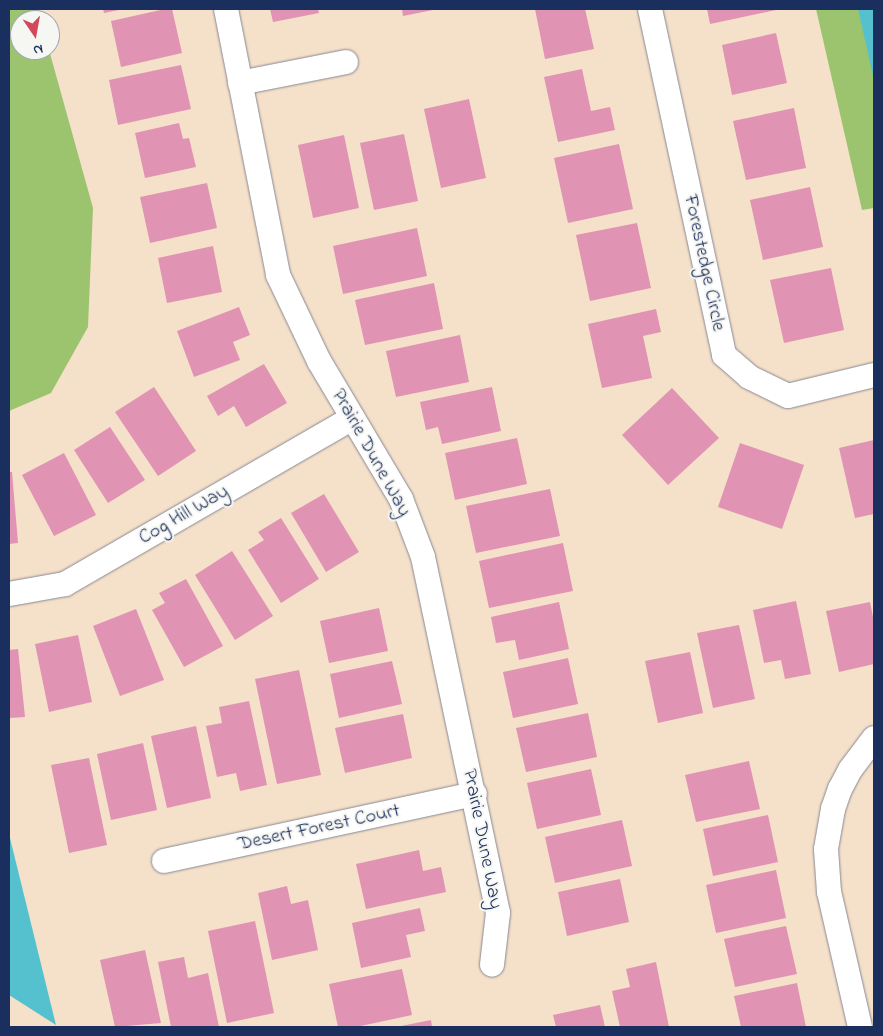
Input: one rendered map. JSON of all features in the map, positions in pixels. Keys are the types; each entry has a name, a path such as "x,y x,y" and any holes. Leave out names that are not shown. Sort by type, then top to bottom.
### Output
{"street":[{"name":"Prairie Dune Way","path":"226,9 278,275 319,361 402,499 423,557 475,794 498,913 492,965"},
{"name":"Forestedge Circle","path":"650,9 724,355 749,377 788,396 874,375"},
{"path":"240,83 346,62"},
{"name":"Cog Hill Way","path":"9,594 65,584 352,418"},
{"path":"860,1027 829,892 826,849 833,808 840,789 854,764 874,738"},
{"name":"Desert Forest Court","path":"164,861 475,794"}],"green space":[{"path":"9,9 38,9 10,10 10,60 52,60 93,208 88,327 51,393 9,411"},
{"path":"816,9 874,9 874,208 862,210"}],"water":[{"path":"858,9 874,9 874,80"},
{"path":"9,834 56,1025 9,995"}],"building":[{"path":"103,9 119,9 119,10 104,13"},
{"path":"172,9 182,53 121,67 111,21"},
{"path":"270,9 318,9 319,13 273,22"},
{"path":"402,9 433,9 433,10 403,16"},
{"path":"535,9 585,9 594,49 545,59"},
{"path":"707,9 776,9 776,10 710,24"},
{"path":"776,33 787,83 732,95 722,45"},
{"path":"181,65 191,109 118,125 109,80"},
{"path":"582,69 591,111 610,107 615,130 558,142 544,77"},
{"path":"469,99 486,178 441,188 424,109"},
{"path":"794,108 806,168 746,180 733,121"},
{"path":"179,123 183,139 189,138 196,167 145,178 135,133"},
{"path":"404,134 418,201 374,210 360,143"},
{"path":"344,135 359,208 313,218 298,145"},
{"path":"619,144 633,209 568,223 554,158"},
{"path":"207,183 217,228 150,243 140,197"},
{"path":"810,187 823,247 763,260 750,200"},
{"path":"637,223 651,288 590,301 576,235"},
{"path":"417,228 427,276 343,294 333,246"},
{"path":"213,246 222,292 167,303 158,258"},
{"path":"831,268 844,330 784,343 770,280"},
{"path":"434,283 443,329 365,345 355,300"},
{"path":"239,307 250,335 233,342 240,360 194,377 177,331"},
{"path":"656,309 661,332 643,336 652,378 602,388 588,324"},
{"path":"460,335 469,382 396,397 386,351"},
{"path":"264,364 287,403 246,427 234,406 218,416 207,396"},
{"path":"154,387 196,451 158,476 115,412"},
{"path":"492,387 501,431 442,444 438,427 426,430 420,402"},
{"path":"672,388 719,438 668,485 622,435"},
{"path":"110,427 145,480 108,503 74,450"},
{"path":"517,438 527,484 455,500 445,453"},
{"path":"874,440 874,514 855,518 839,448"},
{"path":"740,443 804,465 782,529 718,507"},
{"path":"64,453 96,515 54,536 22,475"},
{"path":"9,472 12,472 18,543 9,544"},
{"path":"550,489 560,536 476,553 466,506"},
{"path":"324,494 359,552 326,572 291,513"},
{"path":"281,518 319,579 281,603 248,550 264,540 258,532"},
{"path":"563,543 573,591 489,608 479,561"},
{"path":"232,551 273,616 235,640 195,575"},
{"path":"186,579 223,646 184,667 152,610 165,603 159,593"},
{"path":"796,601 811,674 785,679 781,660 764,663 753,610"},
{"path":"559,602 569,649 519,660 515,640 496,643 491,617"},
{"path":"870,602 874,622 874,664 839,672 826,611"},
{"path":"379,608 388,651 329,663 320,621"},
{"path":"136,609 164,680 120,696 93,626"},
{"path":"739,625 755,699 713,708 697,633"},
{"path":"78,635 92,702 49,712 35,644"},
{"path":"18,649 25,717 9,718 9,650"},
{"path":"690,652 703,713 658,723 645,661"},
{"path":"568,658 578,704 513,718 503,672"},
{"path":"392,661 402,704 339,718 330,674"},
{"path":"299,670 321,775 277,784 255,679"},
{"path":"249,701 267,785 240,791 236,773 217,777 206,726 222,723 219,707"},
{"path":"588,713 597,757 526,772 516,728"},
{"path":"403,714 412,758 345,773 335,728"},
{"path":"196,726 211,798 167,808 151,736"},
{"path":"143,743 157,810 111,820 97,754"},
{"path":"89,758 107,845 69,853 51,765"},
{"path":"749,761 760,809 696,822 685,775"},
{"path":"591,769 601,815 537,829 527,783"},
{"path":"768,815 778,862 713,876 703,829"},
{"path":"622,820 632,866 555,883 545,837"},
{"path":"419,850 423,871 441,867 446,892 366,909 356,864"},
{"path":"776,870 786,918 716,933 706,885"},
{"path":"620,879 629,922 567,936 558,892"},
{"path":"287,886 291,904 308,900 318,950 272,960 258,893"},
{"path":"420,908 425,931 406,935 411,957 361,968 352,923"},
{"path":"255,921 274,1013 227,1023 208,931"},
{"path":"786,926 797,974 735,987 724,939"},
{"path":"145,950 161,1023 115,1027 100,960"},
{"path":"184,957 188,978 208,973 219,1027 171,1027 158,962"},
{"path":"656,962 669,1027 620,1027 612,991 630,987 626,969"},
{"path":"402,969 412,1015 356,1027 338,1027 329,984"},
{"path":"797,983 806,1027 741,1027 734,996"},
{"path":"600,1005 605,1027 556,1027 553,1015"},
{"path":"431,1020 432,1027 401,1027 401,1026"}]}
